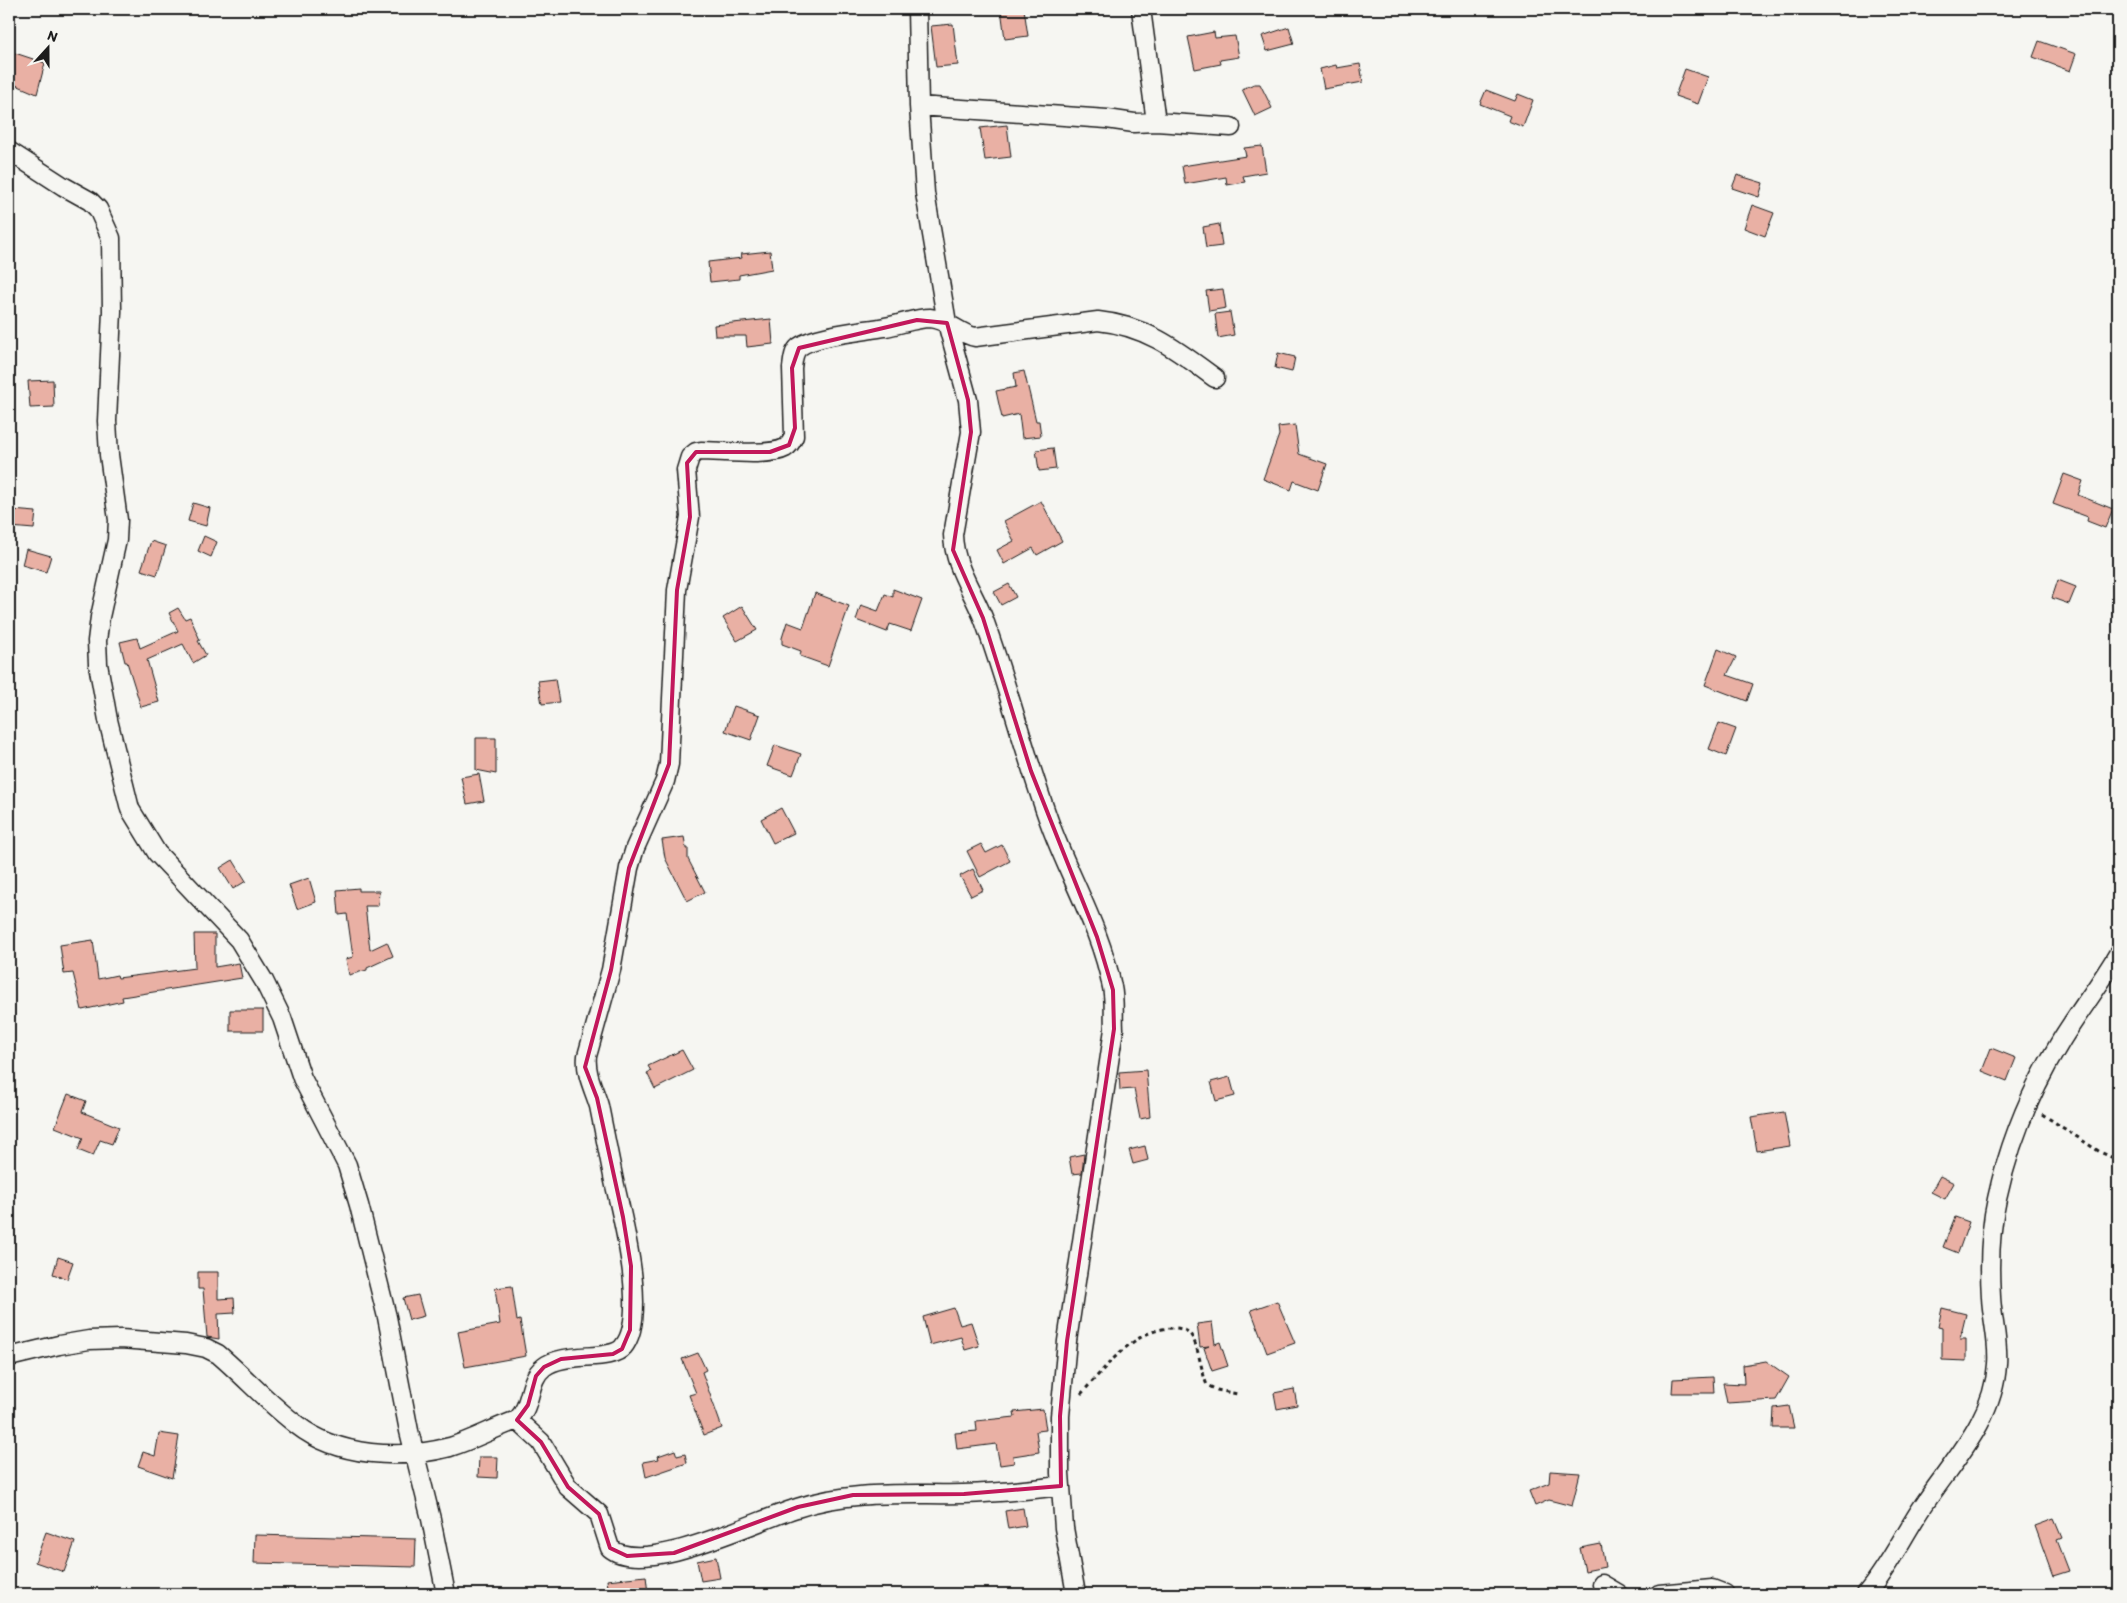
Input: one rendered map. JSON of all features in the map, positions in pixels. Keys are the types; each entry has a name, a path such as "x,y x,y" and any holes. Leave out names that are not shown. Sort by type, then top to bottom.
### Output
{"street":[{"path":"917,9 919,106 925,193 947,323 968,400 971,432 953,535 953,550 984,618 1031,771 1050,825 1098,937 1112,990 1114,1029 1067,1341 1060,1416 1064,1528 1076,1594"},
{"path":"1141,9 1156,122"},
{"path":"919,106 1107,119 1134,123 1156,122 1231,127"},
{"path":"9,151 63,186 90,200 106,223 110,238 112,311 107,421 109,455 118,520 117,540 100,617 98,656 109,728 130,809 157,853 239,940 264,981 282,1018 302,1078 346,1165 359,1205 387,1317 414,1452 432,1519 446,1594"},
{"path":"9,1357 90,1340 147,1340 206,1348 218,1354 290,1419 312,1435 334,1445 388,1454 449,1447 516,1420 523,1414 528,1405 536,1376 544,1367 561,1359 613,1354 622,1349 627,1340 633,1313 631,1266 623,1217 596,1098 585,1067 611,970 629,868 635,848 665,781 669,764 677,590 690,517 686,479 687,463 696,452 770,452 789,445 794,436 795,428 792,368 793,359 799,348 812,341 930,318 947,323 964,334 975,337 1098,321 1116,323 1139,329 1158,338 1215,378"},
{"path":"1866,1594 1900,1547 1939,1481 1963,1450 1983,1418 1990,1400 1997,1365 1991,1298 1992,1234 1997,1199 2020,1119 2062,1039 2118,954"},
{"path":"516,1420 541,1442 568,1487 599,1514 610,1548 627,1556 642,1557 674,1553 798,1507 853,1495 964,1494 1021,1491 1061,1486"},
{"path":"1602,1584 1619,1594"},
{"path":"1659,1594 1712,1590 1724,1594"}],"path":[{"path":"2028,1104 2100,1152 2118,1160"},
{"path":"1060,1416 1127,1346 1146,1334 1161,1329 1177,1328 1189,1332 1194,1339 1201,1369 1208,1385 1217,1390 1238,1394"}],"highlighted area":[{"path":"917,320 947,323 968,400 971,432 953,550 983,618 1031,771 1097,937 1113,990 1114,1029 1067,1341 1060,1416 1061,1486 964,1494 853,1495 798,1507 674,1553 627,1556 610,1548 599,1514 568,1487 541,1442 517,1420 528,1405 536,1376 544,1367 561,1359 613,1354 622,1349 630,1330 631,1266 623,1217 597,1098 585,1067 611,970 629,868 669,764 677,590 690,517 687,463 696,452 770,452 789,445 795,428 792,368 799,348"}],"building":[{"path":"1001,9 1024,9 1028,36 1005,39"},
{"path":"953,24 958,65 936,67 931,26"},
{"path":"1289,27 1294,44 1267,51 1262,36"},
{"path":"1214,32 1215,38 1235,36 1239,57 1220,60 1221,64 1195,69 1188,37"},
{"path":"2039,41 2076,54 2070,71 2033,57"},
{"path":"9,51 45,63 37,94 9,82"},
{"path":"1360,64 1363,82 1324,89 1320,69 1336,65 1337,68"},
{"path":"1685,69 1708,77 1698,104 1675,96"},
{"path":"1254,84 1260,84 1272,108 1255,116 1242,89"},
{"path":"1486,90 1515,101 1518,94 1533,100 1523,127 1508,121 1510,116 1480,104"},
{"path":"1007,125 1011,157 985,160 980,128"},
{"path":"1262,146 1266,172 1243,176 1245,182 1227,185 1226,177 1185,184 1182,166 1246,156 1244,148"},
{"path":"1737,175 1763,183 1759,197 1732,188"},
{"path":"1752,205 1774,213 1765,236 1744,228"},
{"path":"1219,224 1222,246 1206,248 1203,227"},
{"path":"770,251 772,269 739,275 739,279 710,282 708,262 742,258 741,254"},
{"path":"1223,289 1226,308 1209,311 1206,291"},
{"path":"1230,312 1234,335 1218,338 1215,314"},
{"path":"771,319 773,344 747,347 746,336 715,336 714,325"},
{"path":"1278,353 1295,357 1292,372 1275,368"},
{"path":"1024,371 1036,421 1039,421 1041,436 1022,438 1019,414 1002,418 996,391 1016,387 1014,373"},
{"path":"53,380 54,407 30,408 28,381"},
{"path":"1295,425 1299,454 1327,464 1318,490 1294,481 1291,490 1263,479 1279,435 1278,427"},
{"path":"1053,448 1056,469 1039,471 1036,450"},
{"path":"2064,474 2083,481 2078,495 2113,509 2105,528 2087,521 2088,517 2053,504"},
{"path":"1041,501 1062,541 1037,555 1033,548 1004,564 997,550 1014,541 1004,521"},
{"path":"193,503 210,508 206,526 188,521"},
{"path":"12,510 36,512 34,529 10,527"},
{"path":"204,536 217,542 211,557 198,551"},
{"path":"151,541 166,546 157,575 141,570"},
{"path":"26,549 51,556 46,572 22,565"},
{"path":"2058,580 2076,587 2069,604 2052,598"},
{"path":"1009,584 1016,597 1001,605 994,592"},
{"path":"893,589 922,600 911,631 890,624 887,632 856,620 861,605 878,611 885,594 893,597"},
{"path":"815,593 849,606 828,666 800,656 801,651 782,644 787,622 803,628"},
{"path":"742,606 757,630 737,641 723,618"},
{"path":"178,608 185,619 190,617 200,640 198,641 206,655 193,663 183,644 147,660 159,702 141,707 120,642 137,638 140,648 178,631 169,613"},
{"path":"1718,649 1736,657 1727,675 1753,684 1747,701 1705,685"},
{"path":"555,679 559,702 542,704 538,681"},
{"path":"734,706 760,715 751,740 725,731"},
{"path":"1719,723 1736,729 1726,756 1709,749"},
{"path":"476,738 496,738 496,774 476,770"},
{"path":"775,745 801,754 793,775 767,766"},
{"path":"479,774 484,801 467,804 461,777"},
{"path":"781,808 794,833 773,843 761,819"},
{"path":"684,837 686,848 688,848 688,859 705,892 687,901 665,858 662,840"},
{"path":"981,844 986,853 1002,845 1010,861 980,877 967,851"},
{"path":"233,860 246,881 233,889 220,868"},
{"path":"973,869 983,890 971,896 960,876"},
{"path":"309,878 316,902 297,909 289,885"},
{"path":"359,888 359,891 379,891 378,906 365,906 370,950 387,942 393,956 367,968 367,970 349,975 346,959 353,957 347,914 339,915 337,890"},
{"path":"194,934 215,934 215,967 239,963 242,978 122,997 123,1001 82,1010 73,973 64,974 60,945 93,940 98,979 117,975 118,978 195,968"},
{"path":"230,1010 263,1010 263,1031 230,1031"},
{"path":"1991,1048 2016,1058 2007,1081 1982,1071"},
{"path":"682,1050 693,1070 655,1089 647,1073 651,1071 648,1066"},
{"path":"1146,1070 1150,1117 1140,1119 1134,1089 1120,1090 1119,1072"},
{"path":"1230,1077 1235,1096 1216,1101 1211,1082"},
{"path":"68,1094 86,1101 82,1112 119,1127 112,1144 100,1140 93,1156 78,1150 83,1138 55,1127"},
{"path":"1784,1112 1790,1146 1757,1151 1751,1117"},
{"path":"1145,1146 1148,1160 1133,1164 1129,1150"},
{"path":"1084,1154 1082,1173 1072,1174 1069,1157"},
{"path":"1940,1176 1954,1183 1945,1199 1931,1192"},
{"path":"1955,1217 1969,1222 1958,1253 1943,1247"},
{"path":"58,1257 73,1262 67,1279 53,1274"},
{"path":"198,1272 218,1272 218,1299 234,1298 235,1313 218,1314 219,1339 207,1337 203,1289 198,1289"},
{"path":"512,1286 517,1321 520,1320 526,1356 465,1367 458,1332 500,1324 495,1288"},
{"path":"418,1295 424,1316 409,1320 403,1298"},
{"path":"1277,1301 1295,1343 1267,1353 1251,1310"},
{"path":"954,1308 960,1325 971,1322 979,1346 965,1350 961,1337 930,1345 923,1317"},
{"path":"1942,1308 1966,1314 1960,1339 1966,1339 1966,1361 1942,1360 1942,1328 1938,1327"},
{"path":"1212,1322 1215,1344 1220,1342 1228,1366 1212,1371 1204,1348 1209,1346 1200,1347 1197,1324"},
{"path":"698,1353 706,1370 702,1372 722,1428 704,1435 689,1395 696,1393 682,1359"},
{"path":"1766,1361 1789,1377 1776,1400 1727,1403 1723,1383 1744,1384 1743,1365"},
{"path":"1713,1377 1714,1393 1672,1393 1673,1379"},
{"path":"1294,1389 1297,1405 1277,1409 1274,1393"},
{"path":"1789,1406 1794,1428 1773,1428 1774,1408"},
{"path":"1043,1409 1046,1430 1036,1431 1039,1452 1013,1456 1014,1463 1000,1465 996,1444 957,1449 955,1433 977,1431 976,1421 1015,1417 1014,1412"},
{"path":"159,1433 179,1436 172,1478 138,1466 143,1452 155,1456"},
{"path":"675,1450 677,1456 685,1454 687,1463 646,1477 643,1462 659,1459 658,1456"},
{"path":"479,1457 498,1457 497,1478 478,1477"},
{"path":"1550,1471 1580,1473 1572,1506 1549,1500 1535,1506 1529,1491 1549,1483"},
{"path":"1023,1508 1026,1526 1008,1529 1005,1511"},
{"path":"2054,1519 2062,1538 2057,1540 2069,1571 2053,1576 2035,1526"},
{"path":"46,1532 75,1542 64,1572 35,1562"},
{"path":"255,1535 416,1539 415,1567 254,1563"},
{"path":"1601,1544 1605,1567 1585,1571 1580,1548"},
{"path":"716,1557 720,1578 701,1581 697,1561"},
{"path":"646,1576 648,1594 609,1594 607,1580"}]}
